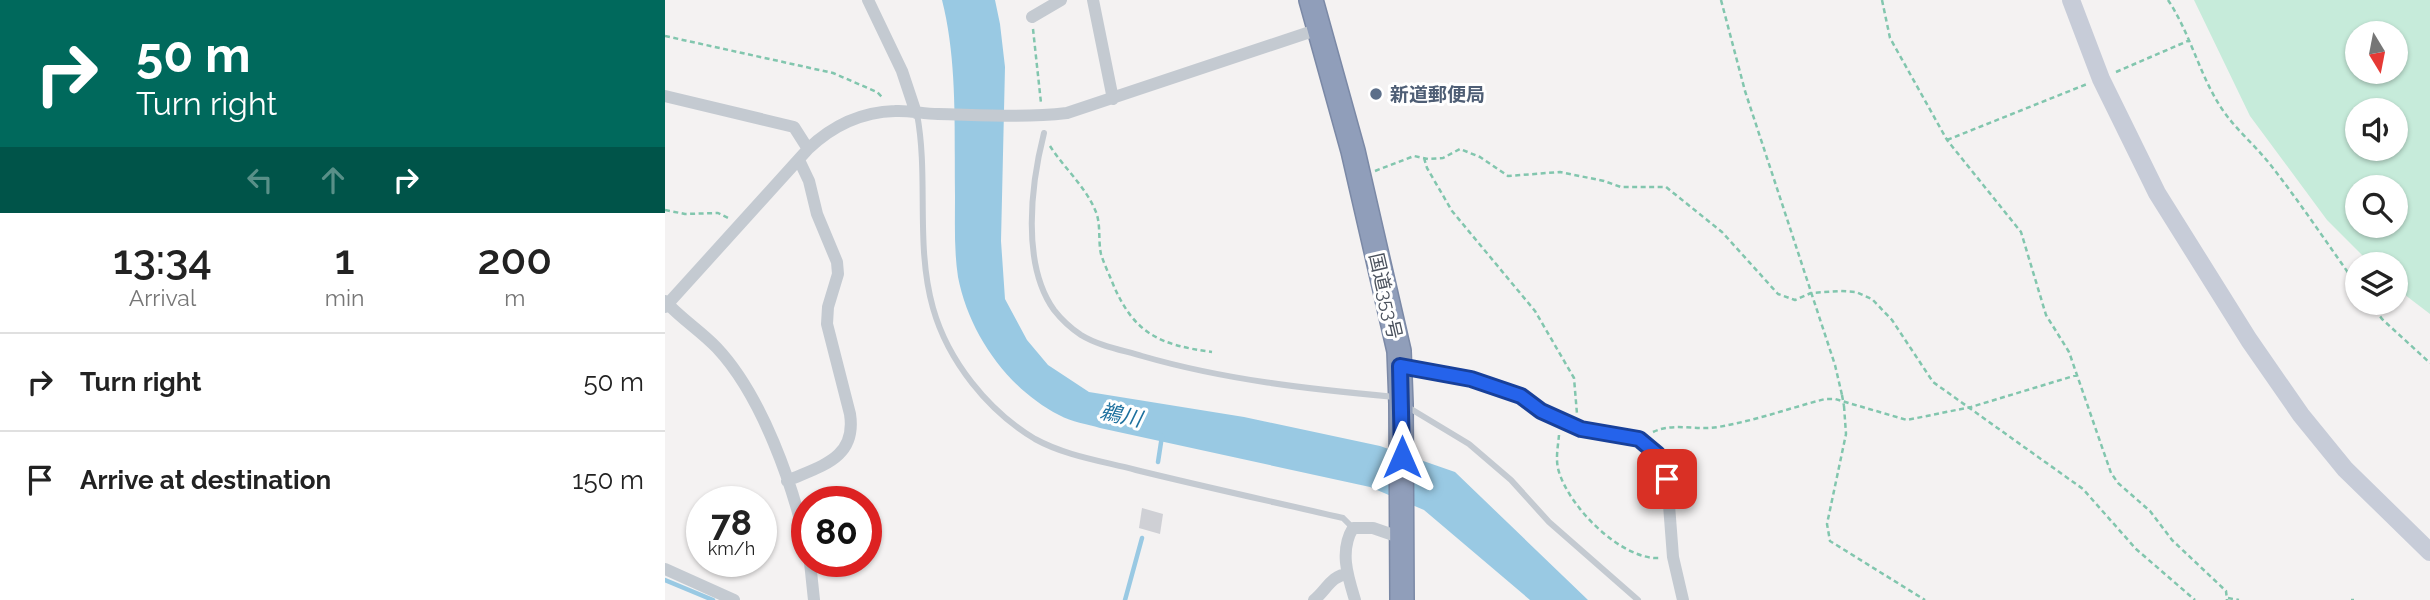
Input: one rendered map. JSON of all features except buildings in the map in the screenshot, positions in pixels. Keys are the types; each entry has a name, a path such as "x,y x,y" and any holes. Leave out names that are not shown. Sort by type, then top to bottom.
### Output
{"highway":[{"name":"国道353号","path":"1311,0 1358,177 1393,321 1400,366 1402,600"}],"street":[{"path":"868,0 921,114"},
{"path":"1032,17 1061,0"},
{"path":"1093,0 1112,99"},
{"path":"2071,0 2101,79 2157,193 2249,340 2301,415 2345,469 2430,552"},
{"path":"791,494 762,414 730,364 666,304 825,133 841,124 895,111 1037,116 1067,113 1319,29"},
{"path":"665,96 794,127 809,149"},
{"path":"787,481 837,458 846,446 851,429 850,414 826,318 838,274 837,262 799,160"},
{"path":"1400,366 1471,379 1521,396 1541,411 1561,421 1639,439 1657,454 1664,469 1670,502 1673,557 1683,600"},
{"path":"1355,600 1345,550 1353,528 1373,528 1402,534"},
{"path":"665,569 734,600"},
{"path":"1314,600 1333,579 1348,575"},
{"path":"812,577 814,600"}],"lane":[{"path":"921,114 923,252 933,308 949,347 986,399 1020,429 1052,447 1343,518 1353,528"},
{"path":"1044,133 1035,179 1032,246 1038,277 1054,310 1080,334 1095,342 1177,366 1401,404 1469,444 1511,480 1549,522 1638,600"}],"path":[{"path":"1721,0 1745,91 1835,365 1842,395 1846,434 1827,524 1830,541 1925,600"},
{"path":"1882,0 1890,38 1947,140 2021,232 2046,315 2067,346 2111,473 2151,511 2172,540 2226,591 2228,599 2239,600"},
{"path":"2168,0 2180,18 2218,104 2235,128 2275,170 2345,268"},
{"path":"1032,17 1037,116"},
{"path":"665,36 834,74 877,92 895,111"},
{"path":"1947,140 2101,79 2190,40"},
{"path":"1044,133 1051,149 1080,185 1096,212 1101,254 1118,296 1129,314 1139,327 1157,338 1185,349 1212,352"},
{"path":"1358,177 1415,156 1443,158 1460,149 1480,157 1508,176 1560,172 1621,187 1666,187 1722,232 1777,294 1795,300 1827,290 1856,292 1872,299 1892,320 1933,382 2083,489 2136,548 2195,600"},
{"path":"1424,158 1427,169 1452,211 1535,310 1574,379 1578,404 1575,426"},
{"path":"665,210 685,214 719,213 731,219 737,227"},
{"path":"2380,315 2430,363"},
{"path":"1639,439 1663,428 1720,427 1825,399 1835,399 1907,420 1971,407 2077,375"},
{"path":"1561,421 1556,458 1558,471 1567,493 1575,503 1589,519 1624,548 1642,557 1673,557"}],"green space":[{"path":"2194,0 2430,0 2430,314 2408,297 2408,252 2359,252 2345,238 2327,220 2250,116"}],"water":[{"name":"鵜川","path":"942,0 995,0 1005,67 1001,241 1005,299 1027,340 1048,365 1089,392 1244,417 1380,446 1455,472 1588,600 1530,600 1424,510 1370,487 1079,423 1040,404 1023,390 993,358 981,339 963,298 958,277 953,73"}],"waterway":[{"path":"1158,462 1162,436"},
{"path":"1125,600 1142,538"},
{"path":"665,580 713,600"}],"place":[{"name":"新道郵便局","path":"1376,94"}],"route":[{"path":"1402,457 1400,366 1471,379 1521,396 1541,411 1581,429 1639,439 1657,454 1667,479"}]}
